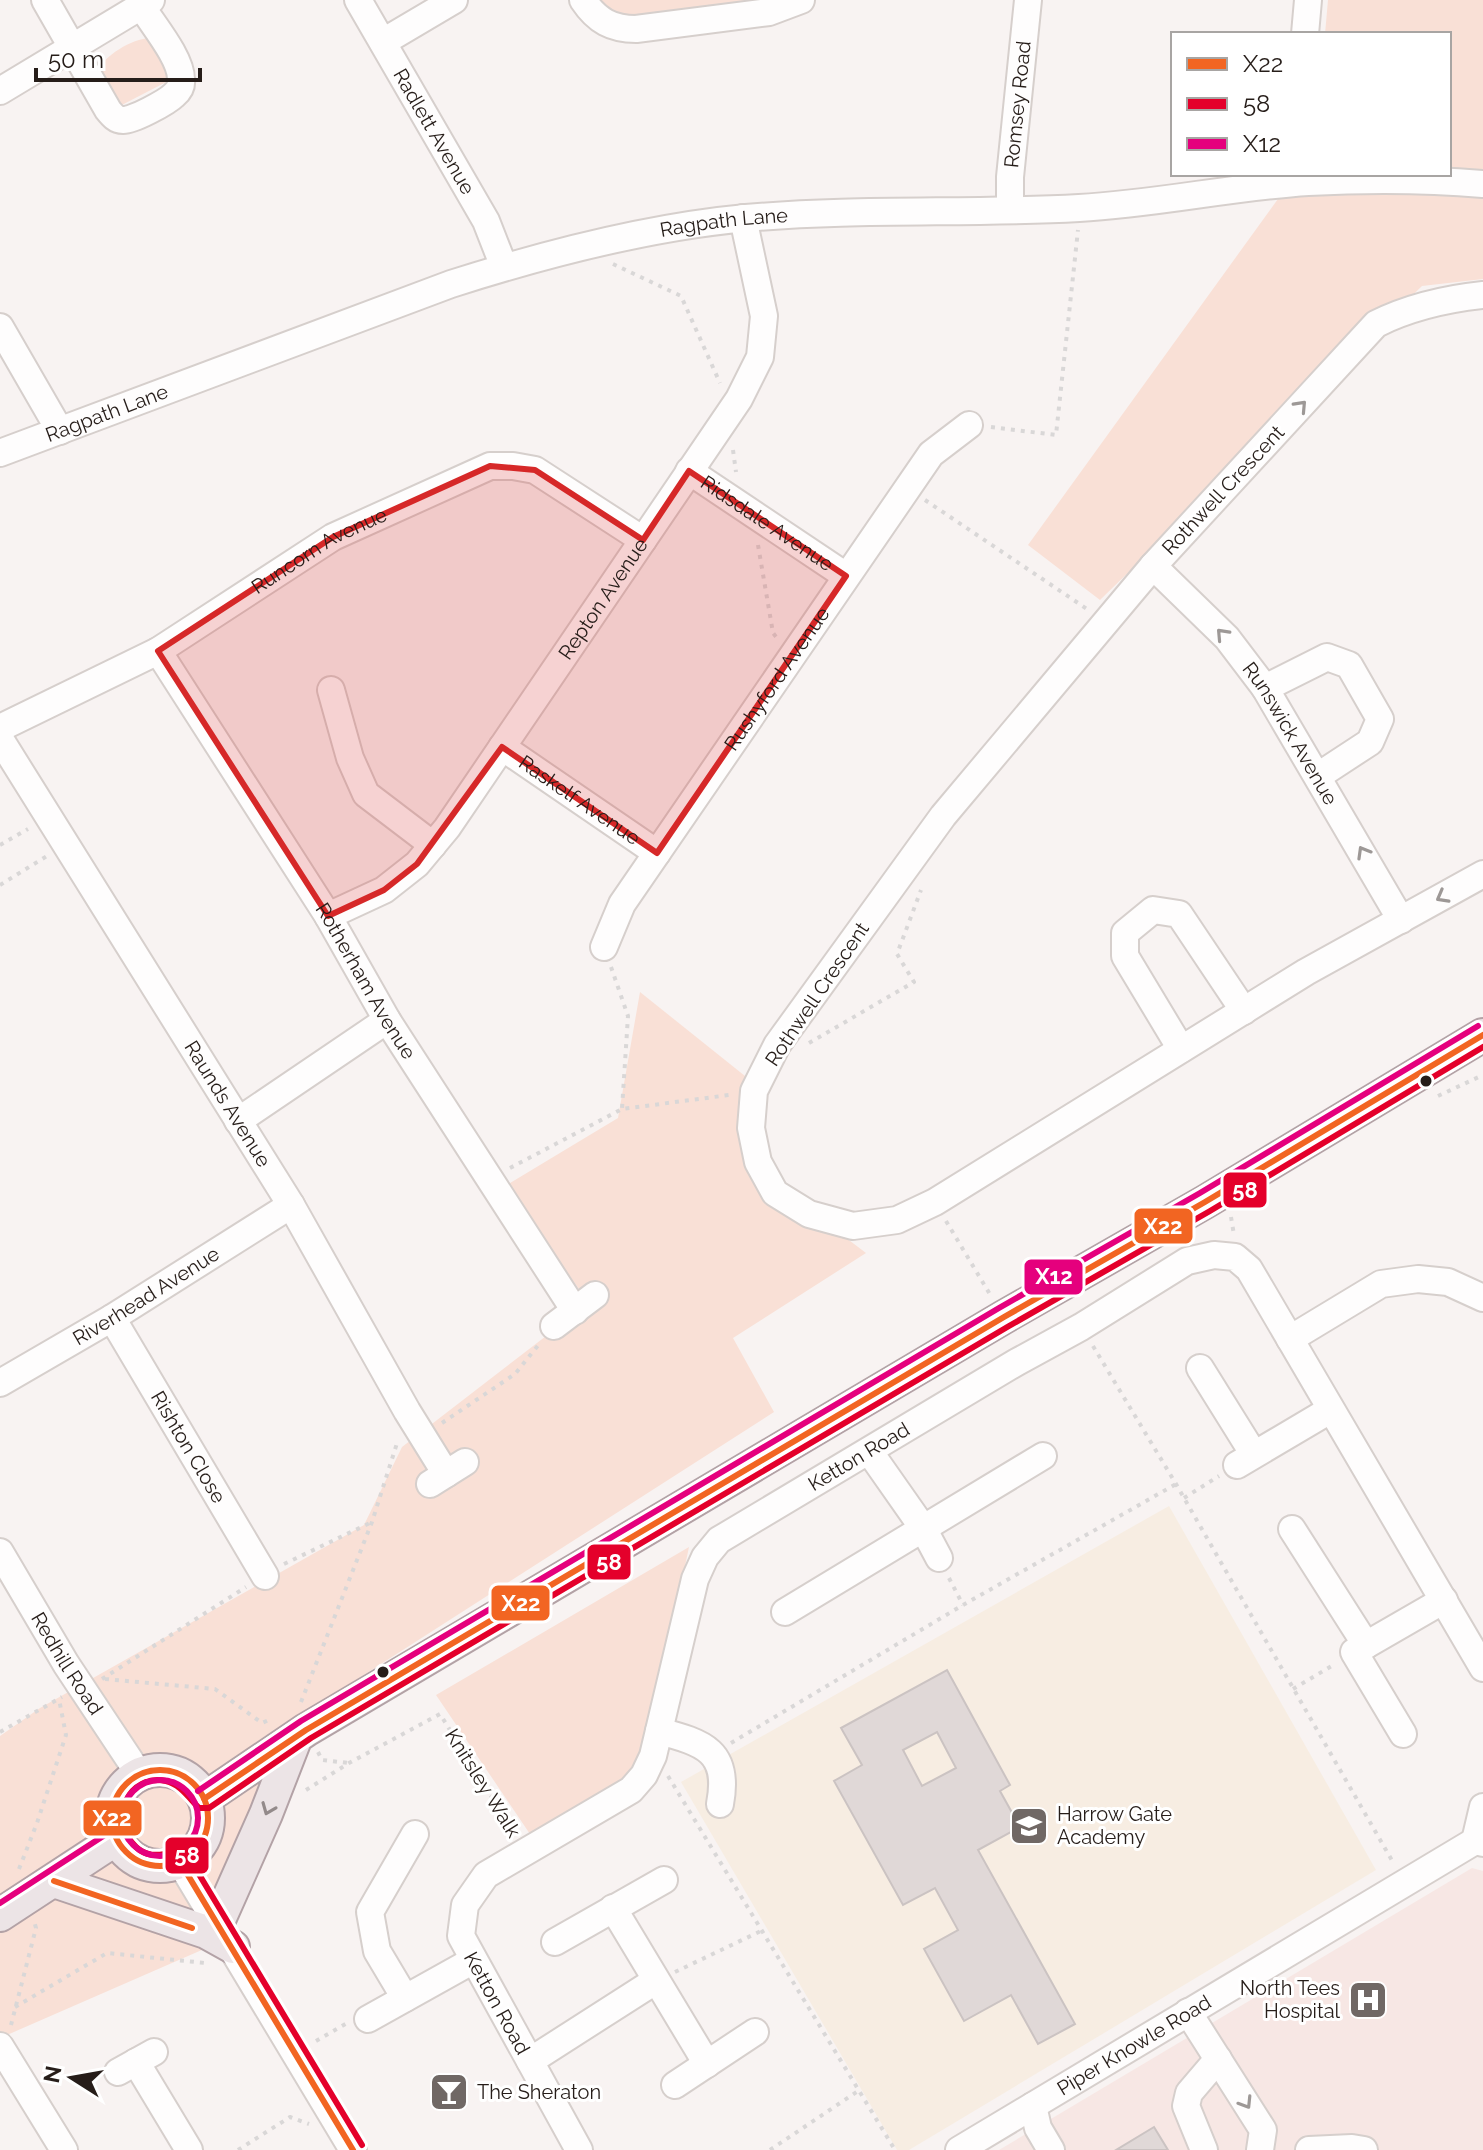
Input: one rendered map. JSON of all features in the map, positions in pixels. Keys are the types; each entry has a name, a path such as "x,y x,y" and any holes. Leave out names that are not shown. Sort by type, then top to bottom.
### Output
{"main road":[{"path":"204,1799 299,1727 1205,1202 1483,1035"},
{"path":"54,1881 206,1932 232,1945 266,1814 299,1727"},
{"path":"153,1770 181,1775 194,1784 204,1799 207,1825 202,1840 194,1852 180,1862 151,1866 134,1860 116,1839 111,1825 112,1807 120,1790 139,1774 153,1770"},
{"path":"11,1921 54,1881 116,1839"}],"street":[{"path":"0,91 73,49 147,3 178,64 182,76 181,87 173,97 130,120 122,121 114,117 73,49 45,0"},
{"name":"Radlett Avenue","path":"358,0 486,221 504,267"},
{"path":"383,42 454,0"},
{"path":"583,0 592,14 605,24 636,29 769,12 801,0"},
{"name":"Romsey Road","path":"1010,210 1010,177 1028,0"},
{"path":"1305,32 1308,0"},
{"name":"Ragpath Lane","path":"0,453 451,284 504,267 665,231 743,218 840,211 1080,208 1307,182 1483,184"},
{"name":"Repton Avenue","path":"328,916 384,890 417,864 433,845 739,399 760,357 764,316 743,218"},
{"name":"Rothwell Crescent","path":"1483,295 1454,298 1404,310 1376,324 1153,566 943,816 777,1045 754,1091 751,1128 758,1162 775,1193 809,1214 853,1226 897,1220 935,1202 1306,972 1483,874"},
{"path":"0,327 60,431"},
{"name":"Rushyford Avenue","path":"604,947 622,904 931,454 969,425"},
{"name":"Runcorn Avenue","path":"0,728 158,651 333,537 490,466 535,470 643,540"},
{"name":"Ridsdale Avenue","path":"689,471 846,576"},
{"name":"Runswick Avenue","path":"1153,566 1227,638 1265,688 1401,920"},
{"name":"Rotherham Avenue","path":"158,651 328,916 387,1020 575,1311"},
{"path":"1265,688 1327,657 1349,665 1380,719 1370,742 1318,776"},
{"path":"331,690 350,758 366,794 433,845"},
{"name":"Raunds Avenue","path":"0,739 291,1205 407,1411 447,1473"},
{"name":"Raskelf Avenue","path":"502,747 657,853"},
{"path":"1181,1049 1125,956 1125,933 1153,910 1179,914 1244,1011"},
{"path":"238,1121 387,1020"},
{"name":"Riverhead Avenue","path":"0,1383 112,1318 291,1205"},
{"name":"Ketton Road","path":"579,2150 472,1961 461,1936 465,1905 486,1875 631,1790 644,1775 656,1744 695,1579 705,1557 719,1540 1081,1327 1187,1261 1214,1255 1235,1257 1249,1269 1483,1668"},
{"path":"1290,1339 1381,1284 1418,1279 1448,1282 1483,1298"},
{"name":"Rishton Close","path":"112,1318 265,1576"},
{"path":"1200,1368 1245,1459 1330,1410"},
{"path":"869,1451 923,1528 939,1558"},
{"path":"785,1612 1043,1456"},
{"path":"1292,1529 1360,1649 1403,1734"},
{"name":"Redhill Road","path":"0,1552 81,1688 139,1774"},
{"path":"1360,1649 1444,1600"},
{"path":"656,1744 697,1741 719,1760 724,1783 720,1804"},
{"name":"Piper Knowle Road","path":"959,2150 1404,1883 1479,1842 1483,1807"},
{"path":"405,1998 377,1951 370,1912 415,1834"},
{"path":"180,1862 350,2144"},
{"path":"555,1942 664,1880"},
{"path":"613,1908 707,2064"},
{"path":"368,2019 472,1961"},
{"path":"530,2061 655,1981"},
{"path":"1188,2012 1263,2130 1268,2149"},
{"path":"675,2085 755,2032"},
{"path":"2,2048 64,2150"},
{"path":"1204,2150 1186,2106 1189,2093 1218,2059"},
{"path":"136,2062 189,2150"},
{"path":"1033,2106 1038,2128 1051,2150"},
{"path":"1309,2150 1364,2150"}],"path":[{"path":"969,425 1056,435 1080,208"},
{"path":"908,488 1106,622"},
{"path":"0,845 47,818"},
{"path":"0,885 66,844"},
{"path":"806,1045 914,982 897,954 922,887 902,873"},
{"path":"604,947 628,1016 622,1109"},
{"path":"490,1179 622,1109 754,1091"},
{"path":"935,1202 1004,1317"},
{"path":"423,1436 515,1374 575,1311"},
{"path":"1081,1327 1176,1484 1404,1883"},
{"path":"81,1688 215,1689 262,1723 280,1714 299,1727 372,1522 407,1411"},
{"path":"1184,1498 1245,1459"},
{"path":"728,1744 1176,1484"},
{"path":"0,1732 81,1688 265,1576 372,1522"},
{"path":"939,1558 963,1605"},
{"path":"1293,1689 1360,1649"},
{"path":"10,1875 20,1868 81,1688"},
{"name":"Knitsley Walk","path":"302,1792 440,1714 526,1852"},
{"path":"656,1744 762,1930 895,2150"},
{"path":"2,2048 36,1928 34,1921 11,1921"},
{"path":"655,1981 762,1930"},
{"path":"15,2007 107,1953 232,1945"},
{"path":"296,2052 363,2014 368,2019"},
{"path":"770,2150 858,2091"},
{"path":"238,2150 290,2117 350,2144"}],"highlighted area":[{"path":"490,466 535,470 643,540 689,471 846,576 657,853 502,747 417,864 384,890 328,916 158,651 333,537"}],"shaded area":[{"path":"595,0 780,0 624,17 610,12"},
{"path":"1328,0 1483,0 1483,279 1422,286 1100,600 1028,545 1295,176 1451,176 1451,32 1325,32"},
{"path":"151,38 174,78 116,108 95,73 119,49"},
{"path":"640,992 755,1084 755,1169 866,1253 733,1338 774,1412 328,1698 227,1939 7,2035 0,2032 0,1736 40,1708 364,1525 402,1447 589,1303 505,1186 618,1118"},
{"name":"Harrow Gate Academy","path":"1169,1506 1376,1870 909,2150 897,2150 681,1782"},
{"path":"689,1547 643,1765 534,1840 436,1695"},
{"name":"North Tees Hospital","path":"1472,1868 1483,1871 1483,2150 999,2150"}],"building":[{"path":"947,1670 1010,1785 1000,1791 1020,1827 978,1850 1075,2024 1038,2044 1011,1995 964,2021 924,1949 958,1930 935,1888 903,1905 834,1781 862,1765 841,1728","holes":["937,1732 956,1768 922,1786 903,1750"]},
{"path":"1154,2127 1168,2150 1116,2150"}],"transit line":[{"name":"X12","path":"198,1791 301,1721 999,1308 1200,1193 1478,1026"},
{"name":"X22","path":"204,1799 306,1730 1004,1317 1205,1202 1483,1035"},
{"name":"58","path":"362,2145 188,1856 176,1852 157,1855 143,1852 127,1836 123,1811 133,1791 153,1780 166,1781 180,1788 199,1808 209,1808 311,1738 1009,1326 1210,1211 1483,1047"},
{"name":"X22","path":"160,1770 178,1774 194,1784 204,1800 208,1818 204,1836 194,1852 178,1862 160,1866 142,1862 126,1852 116,1836 112,1818 116,1800 126,1784 142,1774 160,1770"},
{"name":"X12","path":"160,1780 174,1783 187,1791 195,1804 198,1818 195,1832 187,1845 174,1853 160,1856 146,1853 133,1845 125,1832 122,1818 125,1804 133,1791 146,1783 160,1780"},
{"name":"X12","path":"0,1903 111,1831"},
{"name":"X22","path":"180,1862 353,2150"},
{"name":"X22","path":"54,1881 192,1928"}],"place":[{"name":"Harrow Gate Academy","path":"1029,1826"},
{"name":"North Tees Hospital","path":"1368,2000"},
{"name":"The Sheraton","path":"449,2092"}]}
